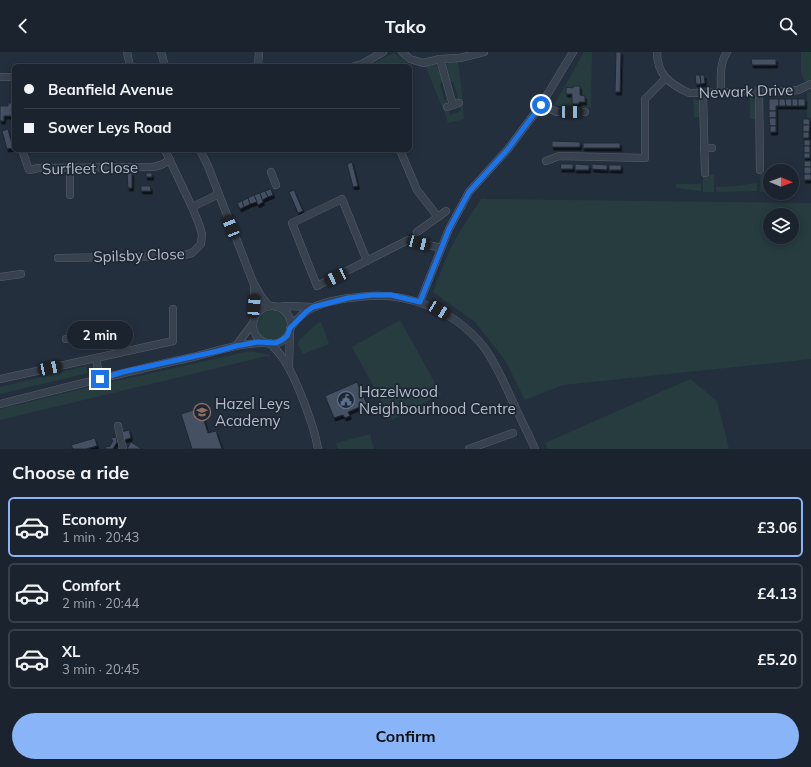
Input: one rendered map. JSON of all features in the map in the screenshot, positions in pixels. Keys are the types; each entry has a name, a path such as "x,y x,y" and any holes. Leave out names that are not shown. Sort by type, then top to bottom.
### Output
{"street":[{"path":"127,52 130,64"},
{"path":"161,52 164,64"},
{"path":"258,64 259,52"},
{"path":"362,64 383,52"},
{"path":"402,52 410,60 423,63 440,59 460,58 484,52"},
{"path":"420,302 440,248 469,192 508,149 541,105 574,52"},
{"path":"546,161 559,156 645,161 645,99 665,79 657,60 657,52"},
{"path":"721,93 723,58 728,52"},
{"path":"440,59 453,105"},
{"path":"0,77 12,77"},
{"name":"Newark Drive","path":"665,79 676,87 689,93 798,90 811,84"},
{"path":"759,92 760,170"},
{"path":"703,93 705,173"},
{"path":"541,105 557,112 585,112"},
{"path":"704,148 712,148"},
{"name":"Surfleet Close","path":"23,152 29,170 39,168 70,169 95,167 153,167 170,160"},
{"name":"Spilsby Close","path":"58,258 180,256 192,253 201,244 202,234 192,207 166,152"},
{"path":"201,152 254,282 261,296 270,306"},
{"path":"401,152 417,190 438,217"},
{"path":"70,169 70,195"},
{"path":"271,172 276,185"},
{"path":"192,207 219,194"},
{"path":"367,261 342,199 292,223 317,286 367,261 408,240 440,248"},
{"path":"417,232 446,211"},
{"path":"0,277 21,274"},
{"path":"254,282 253,321 255,332 258,337 268,343 281,355 289,368 307,412 318,449"},
{"path":"236,346 258,312 262,308 270,306 313,307 348,298 372,295 391,295 420,302 439,310 450,317 466,329 483,346 502,378 535,449"},
{"path":"277,307 282,309 289,317 289,368"},
{"path":"0,404 123,372 236,346 258,342 276,343 287,336 290,329 306,312 313,307"},
{"path":"0,379 173,341 173,309"},
{"path":"66,339 75,338"},
{"path":"96,359 100,379"},
{"path":"118,426 123,449"},
{"path":"469,449 513,434"}],"green space":[{"path":"584,52 592,52 591,108 554,105"},
{"path":"801,52 811,52 811,79 805,82 801,73"},
{"path":"394,53 408,64 372,64"},
{"path":"458,61 463,102 457,101 454,98 458,97 453,81 449,82 445,65 450,62"},
{"path":"433,64 439,67 443,81 440,84 444,100 447,99 446,108 443,109 425,65"},
{"path":"811,91 811,118 807,117 807,93"},
{"path":"750,97 756,101 756,119 750,119"},
{"path":"693,98 699,101 700,117 694,117"},
{"path":"460,107 463,107 464,119 448,123 444,111 448,110 450,115 461,111"},
{"path":"760,174 763,174 763,192 760,192"},
{"path":"703,175 714,175 714,192 703,192"},
{"path":"757,183 757,191 717,192 716,187 736,186"},
{"path":"676,184 701,184 701,191 676,188"},
{"path":"481,199 811,203 811,359 563,385 525,400 505,360 475,322 433,292 447,256 457,236"},
{"path":"272,309 283,314 288,325 283,336 272,341 261,336 256,325 261,314"},
{"path":"400,320 441,394 392,420 352,347"},
{"path":"321,322 329,344 303,354 298,345 299,340"},
{"path":"250,351 269,355 271,358 267,356 0,420 0,409"},
{"path":"86,366 88,373 0,394 0,387"},
{"path":"690,379 717,401 729,449 548,449 545,443"},
{"path":"370,434 374,449 338,449 336,443"}],"building":[{"path":"616,52 621,52 620,92 615,92"},
{"path":"751,59 776,59 776,65 752,65"},
{"path":"695,75 700,75 701,84 696,84"},
{"path":"700,75 704,75 705,83 701,84"},
{"path":"573,86 580,86 580,95 585,96 585,102 572,104 572,94 566,94 566,87 573,88"},
{"path":"769,99 779,99 779,106 776,106 776,111 769,111"},
{"path":"779,99 785,99 786,106 779,106"},
{"path":"785,99 792,99 792,106 786,106"},
{"path":"792,99 798,99 798,106 792,106"},
{"path":"798,99 805,99 805,106 798,106"},
{"path":"8,103 12,103 12,116 4,116 4,121 0,121 0,106 8,106"},
{"path":"769,111 776,111 776,118 769,118"},
{"path":"769,118 776,118 776,126 770,126"},
{"path":"803,119 809,119 810,125 803,125"},
{"path":"803,125 810,125 809,132 803,132"},
{"path":"770,126 776,126 776,132 770,132"},
{"path":"8,129 12,148 7,149 2,131"},
{"path":"803,132 809,132 809,138 803,138"},
{"path":"804,140 810,140 810,146 804,146"},
{"path":"552,141 580,142 580,147 552,147"},
{"path":"583,143 620,143 620,148 583,148"},
{"path":"804,146 810,146 810,153 804,153"},
{"path":"804,153 810,153 810,158 804,158"},
{"path":"804,161 811,161 811,167 804,167"},
{"path":"352,162 358,186 353,187 347,164"},
{"path":"561,164 573,164 573,169 560,169"},
{"path":"575,164 589,165 589,170 575,170"},
{"path":"592,164 607,165 607,170 592,169"},
{"path":"609,165 621,165 621,170 609,170"},
{"path":"804,167 811,167 811,174 804,174"},
{"path":"127,173 132,173 132,188 128,188"},
{"path":"146,173 152,173 152,177 146,177"},
{"path":"804,174 811,174 811,180 804,180"},
{"path":"141,186 150,186 151,191 141,191"},
{"path":"271,189 273,195 268,197 265,191"},
{"path":"294,190 303,211 298,213 289,192"},
{"path":"265,191 268,197 262,200 260,193"},
{"path":"260,193 263,202 258,205 254,195"},
{"path":"254,195 257,202 250,204 248,198"},
{"path":"248,198 250,204 244,207 242,201"},
{"path":"242,201 244,207 240,209 237,203"},
{"name":"Hazelwood Neighbourhood Centre","path":"357,382 367,404 348,412 350,416 345,418 343,415 334,418 325,396"},
{"path":"200,408 208,433 216,431 222,449 192,449 181,414"},
{"path":"129,430 131,438 123,440 121,432"},
{"path":"116,437 117,442 113,449 106,449 105,447 110,446 113,441 111,438"},
{"path":"95,438 97,446 86,449 73,449 71,445"},
{"path":"131,442 142,449 127,449"}],"place":[{"name":"Hazelwood Neighbourhood Centre","path":"346,400"},
{"name":"Hazel Leys Academy","path":"202,412"}],"route":[{"path":"100,379 123,372 236,346 258,342 276,343 287,336 290,328 296,321 313,307 348,298 372,295 391,295 420,302 440,248 469,192 508,149 541,105"}]}
